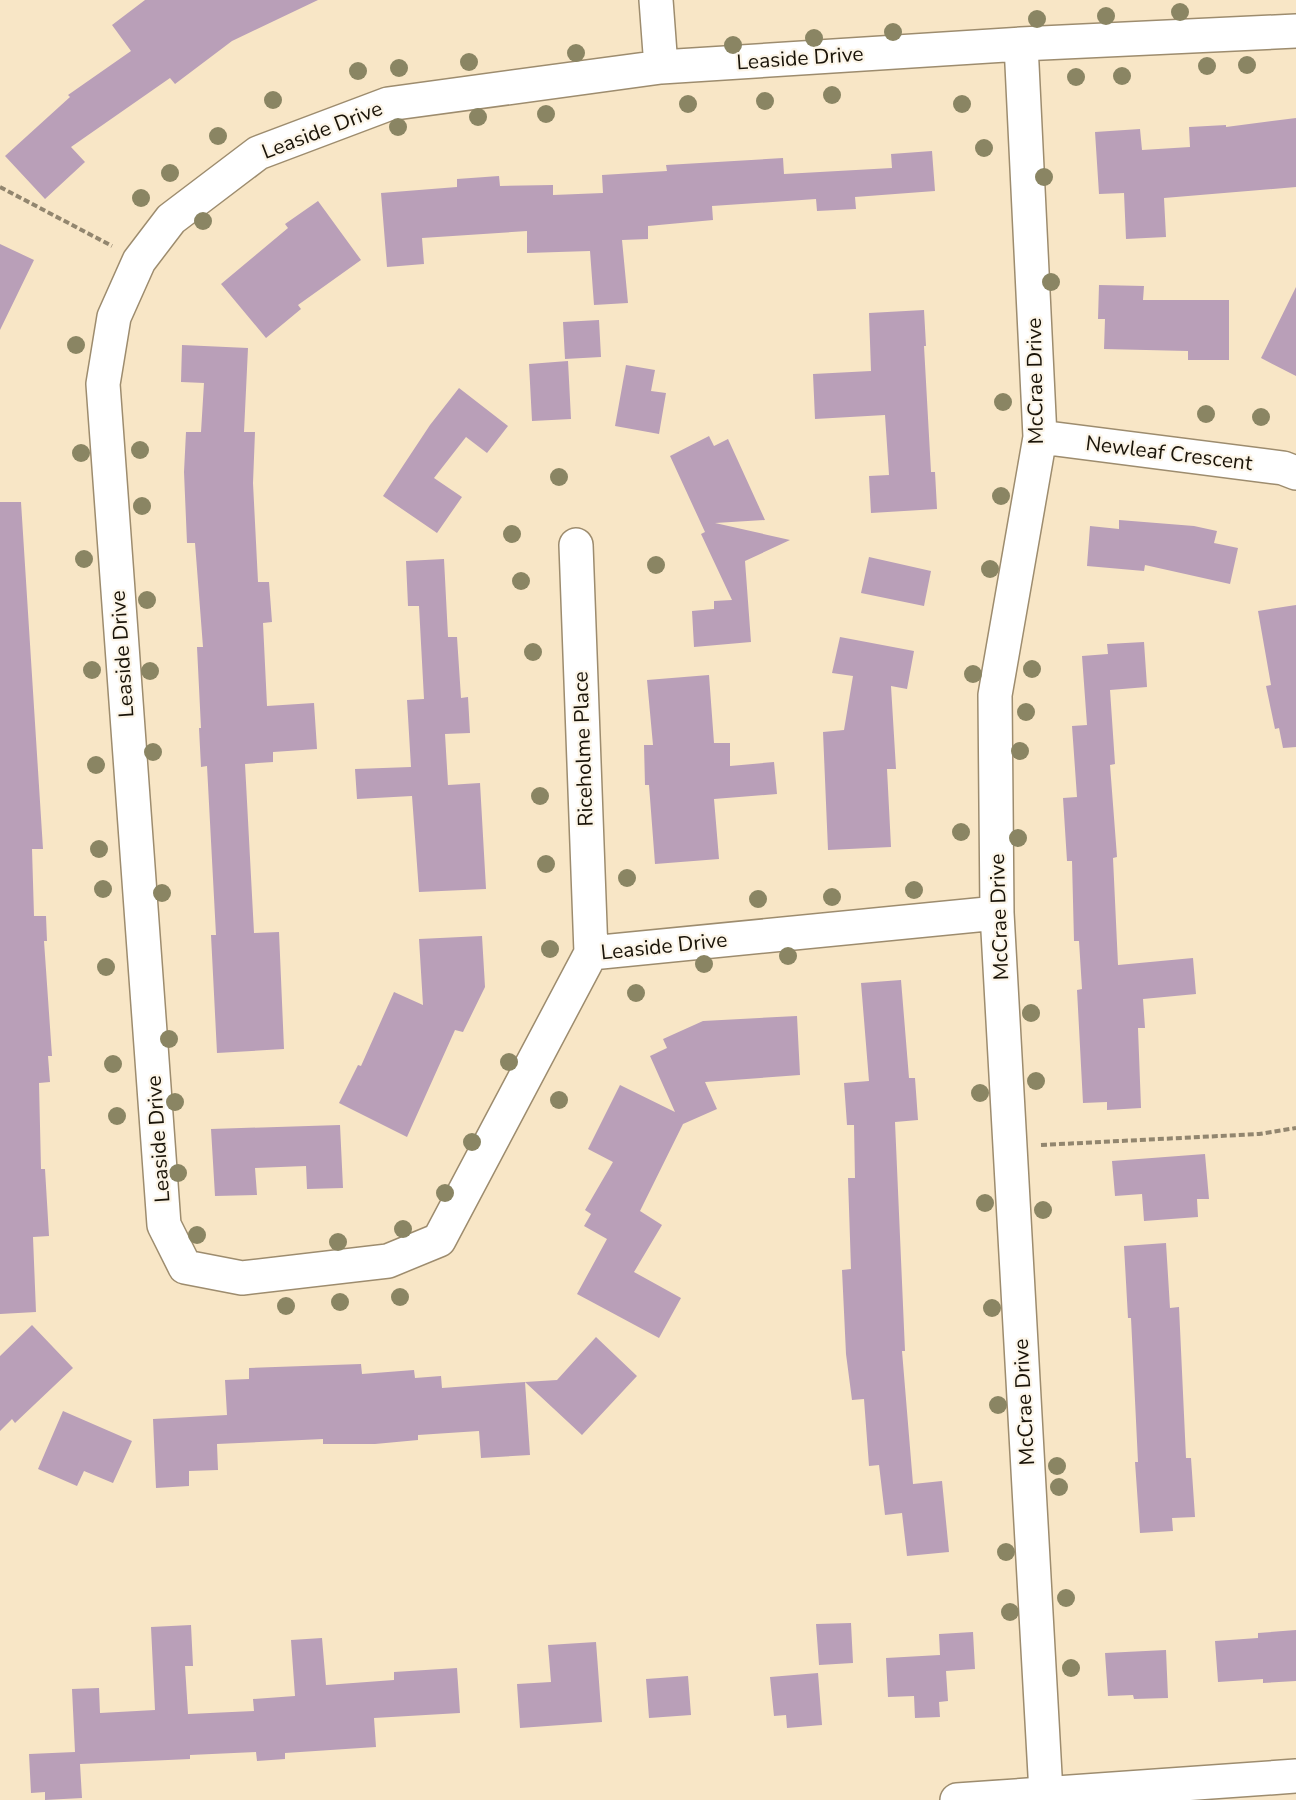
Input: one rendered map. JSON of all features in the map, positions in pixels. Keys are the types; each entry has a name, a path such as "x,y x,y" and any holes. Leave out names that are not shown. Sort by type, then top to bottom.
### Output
{"street":[{"path":"656,0 662,67"},
{"name":"Leaside Drive","path":"997,913 591,953 439,1240 388,1261 242,1278 185,1267 164,1225 103,384 114,317 139,261 171,219 258,153 388,104 662,67 1021,44 1296,31"},
{"name":"McCrae Drive","path":"1021,44 1040,437 995,695 997,913 1046,1793"},
{"name":"Newleaf Crescent","path":"1040,437 1283,468 1296,473"},
{"name":"Riceholme Place","path":"576,545 591,953"},
{"path":"957,1800 1296,1776"}],"path":[{"path":"0,187 139,261"},
{"path":"1010,1146 1259,1134 1296,1128"}],"building":[{"path":"145,0 318,0 232,41 175,84 170,78 71,147 85,162 45,199 5,156 70,97 68,95 131,51 112,25"},
{"path":"1296,118 1296,187 1164,198 1166,237 1126,239 1124,193 1099,194 1095,132 1140,129 1142,150 1190,147 1189,127 1226,125 1226,127"},
{"path":"932,151 935,191 855,197 856,209 817,211 816,199 712,206 713,220 648,226 648,239 622,240 628,303 594,305 590,251 527,253 527,231 422,238 424,264 387,267 381,193 457,187 457,179 499,176 500,186 553,185 553,195 603,193 602,175 667,171 666,165 783,158 784,174 892,168 891,154"},
{"path":"318,201 361,260 298,305 301,309 266,338 221,284 288,228 285,224"},
{"path":"0,244 34,260 0,330"},
{"path":"1099,285 1144,286 1143,300 1229,300 1229,360 1188,360 1188,351 1104,349 1105,319 1098,319"},
{"path":"1296,287 1296,376 1261,358"},
{"path":"924,310 931,472 935,472 937,509 871,513 869,476 889,475 885,415 815,419 813,374 871,371 869,313"},
{"path":"599,320 601,357 565,359 563,322"},
{"path":"182,345 248,348 244,432 255,432 253,483 258,582 269,582 272,622 263,623 267,706 314,703 317,749 273,752 273,762 245,764 254,933 279,932 284,1049 217,1053 211,935 216,935 207,766 201,767 199,728 201,728 197,647 203,647 195,543 187,543 184,472 186,432 201,432 204,383 181,382"},
{"path":"568,361 571,419 532,421 529,364"},
{"path":"626,365 655,370 651,391 666,393 659,434 615,426"},
{"path":"459,388 508,426 487,453 466,437 434,478 462,497 437,533 383,496 430,425"},
{"path":"709,436 714,446 728,439 765,520 715,523 790,540 745,561 751,642 694,647 692,611 714,609 714,601 732,600 701,534 705,532 670,456"},
{"path":"0,502 21,502 43,849 32,849 34,916 46,916 47,941 44,941 52,1056 48,1056 50,1082 39,1083 41,1169 45,1169 49,1236 33,1237 36,1312 0,1314"},
{"path":"1119,520 1194,526 1217,531 1214,543 1238,548 1230,584 1145,565 1144,571 1087,566 1090,526 1119,529"},
{"path":"869,557 931,571 924,606 861,593"},
{"path":"444,559 448,637 457,637 461,698 468,697 470,733 445,734 448,785 480,783 486,889 419,892 412,796 357,799 355,769 411,767 407,700 424,699 419,606 408,606 406,561"},
{"path":"1296,605 1296,747 1283,748 1279,728 1275,729 1266,686 1271,685 1258,611"},
{"path":"840,637 914,651 907,689 891,686 896,769 887,769 891,847 828,850 823,732 844,730 853,676 832,673"},
{"path":"1144,642 1147,687 1110,690 1115,764 1110,765 1117,857 1113,858 1118,965 1193,958 1196,994 1143,999 1145,1028 1138,1028 1141,1108 1107,1110 1107,1102 1083,1103 1077,990 1082,989 1079,941 1074,941 1072,861 1067,861 1063,798 1077,797 1072,726 1087,725 1082,656 1108,654 1107,644"},
{"path":"709,675 714,743 730,743 730,766 774,762 777,794 714,799 719,859 655,864 649,785 645,785 644,745 653,745 647,680"},
{"path":"482,936 485,987 463,1032 455,1030 407,1137 339,1103 358,1065 361,1066 394,992 423,1005 419,939"},
{"path":"901,980 909,1078 915,1078 918,1120 895,1122 905,1351 902,1351 913,1484 942,1481 949,1552 907,1556 902,1513 885,1515 879,1465 869,1466 864,1399 852,1400 846,1354 842,1270 851,1269 848,1178 855,1178 854,1125 847,1125 844,1083 869,1081 861,983"},
{"path":"797,1016 800,1075 705,1082 717,1109 683,1124 640,1211 662,1225 634,1272 681,1298 659,1338 577,1294 607,1239 584,1226 591,1214 585,1210 613,1162 588,1149 620,1085 675,1112 650,1056 667,1048 663,1039 703,1021"},
{"path":"340,1125 343,1188 307,1189 306,1166 255,1168 257,1195 215,1196 211,1129"},
{"path":"1205,1154 1209,1199 1197,1199 1198,1217 1144,1221 1142,1194 1115,1196 1112,1161"},
{"path":"1166,1243 1170,1308 1179,1307 1186,1458 1191,1458 1195,1517 1172,1518 1173,1531 1140,1533 1135,1462 1138,1462 1131,1318 1128,1318 1124,1246"},
{"path":"32,1325 73,1368 15,1423 12,1419 0,1431 0,1356"},
{"path":"596,1337 637,1376 582,1435 525,1382 557,1380"},
{"path":"361,1364 362,1374 414,1370 415,1378 441,1376 442,1388 525,1382 530,1455 481,1458 479,1431 418,1435 418,1440 375,1444 323,1444 323,1439 217,1444 218,1470 189,1471 189,1486 156,1488 153,1419 227,1415 225,1380 249,1379 249,1368"},
{"path":"63,1411 132,1441 113,1483 84,1471 77,1486 38,1469"},
{"path":"851,1623 853,1663 819,1665 816,1624"},
{"path":"191,1625 193,1666 185,1666 188,1714 254,1711 253,1699 295,1696 291,1640 322,1638 326,1685 394,1680 394,1672 457,1668 460,1713 374,1718 376,1747 285,1753 285,1759 257,1761 256,1752 190,1755 190,1759 80,1764 82,1798 45,1800 45,1792 31,1793 29,1754 75,1752 72,1689 99,1688 100,1713 155,1710 151,1627"},
{"path":"1296,1630 1296,1681 1263,1683 1263,1679 1218,1682 1215,1641 1258,1638 1258,1633"},
{"path":"973,1632 975,1669 946,1671 948,1701 939,1702 940,1717 915,1718 914,1696 888,1697 886,1658 940,1655 939,1634"},
{"path":"596,1642 602,1722 520,1728 517,1684 551,1682 548,1645"},
{"path":"1166,1650 1168,1698 1134,1699 1133,1695 1108,1696 1105,1653"},
{"path":"818,1673 822,1725 787,1728 786,1715 774,1716 770,1677"},
{"path":"688,1676 691,1715 649,1718 646,1679"}]}
